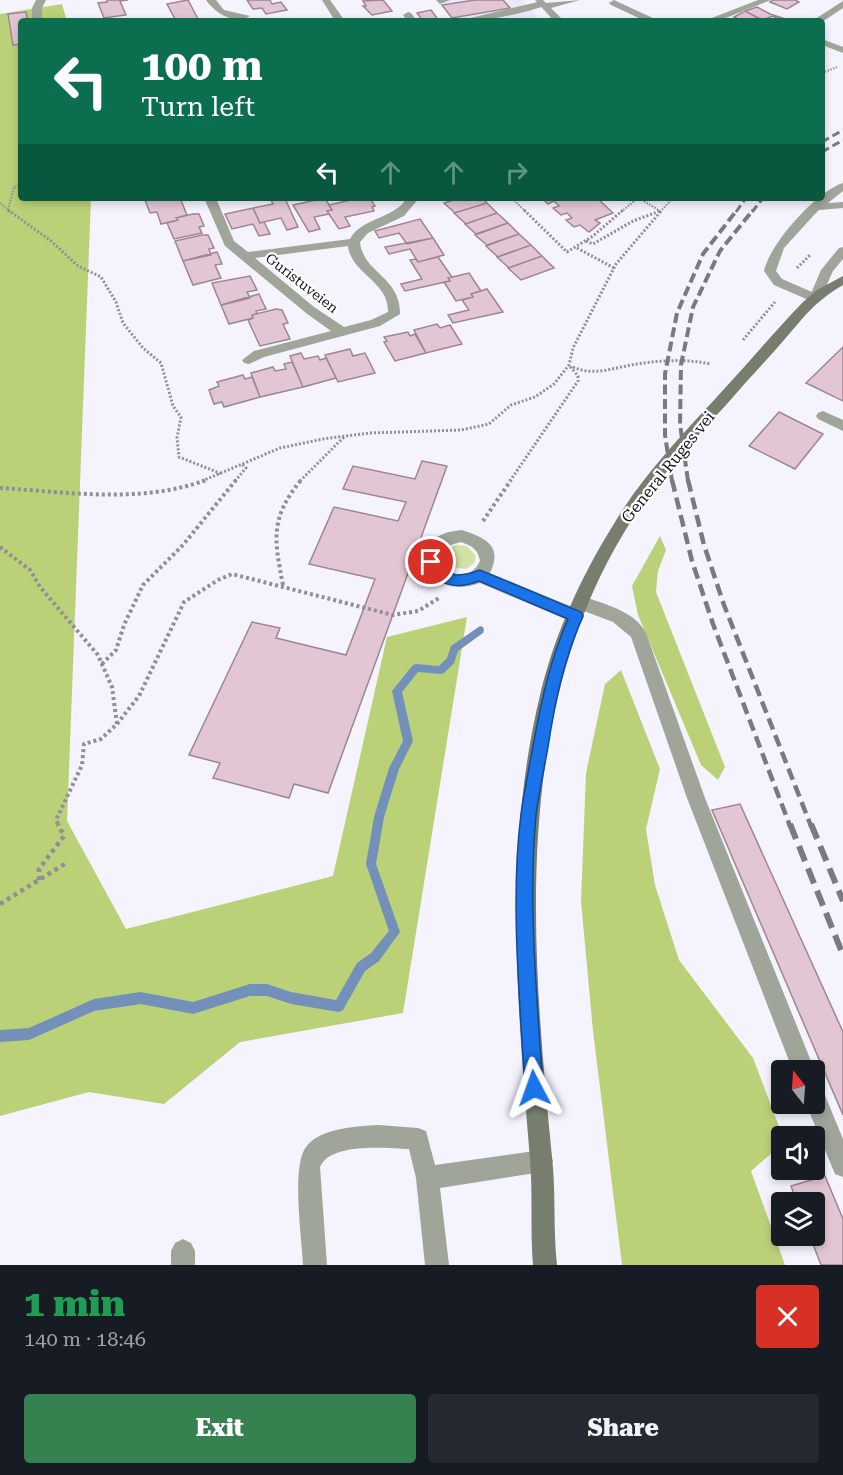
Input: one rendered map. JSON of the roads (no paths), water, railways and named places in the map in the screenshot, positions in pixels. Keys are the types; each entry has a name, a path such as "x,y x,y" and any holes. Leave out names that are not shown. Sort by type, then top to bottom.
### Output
{"main road":[{"name":"General Ruges vei","path":"545,1265 541,1237 542,1161 527,969 526,887 529,815 550,691 563,646 618,530 642,496 709,415 814,298 843,280"}],"street":[{"path":"37,18 37,8 41,0"},
{"path":"211,0 218,12 222,14 245,15"},
{"path":"326,0 338,18"},
{"path":"509,0 519,11"},
{"path":"480,18 519,11 542,3 576,0"},
{"path":"717,18 766,0"},
{"path":"542,3 556,18"},
{"path":"614,3 646,18"},
{"path":"822,18 843,4"},
{"path":"825,43 839,49"},
{"path":"814,298 778,282 770,271 770,260 783,240 843,186"},
{"name":"Guristuveien","path":"211,201 230,243 310,310 342,332"},
{"name":"Guristuveien","path":"249,360 259,354 387,319 394,314 396,307 385,284 355,254 354,242 355,237 364,231 405,212 411,201"},
{"path":"818,207 843,205"},
{"name":"Guristuveien","path":"245,256 354,242"},
{"name":"General Ruges vei","path":"814,298 827,270 843,251"},
{"path":"823,416 843,426"},
{"path":"480,576 487,566 488,554 481,544 471,538 449,537 434,548 431,557 433,568 449,580 464,582 480,576 512,591 579,610 617,614 638,633 696,798 800,1060"},
{"path":"821,1114 843,1166"},
{"path":"315,1265 309,1167 315,1153 330,1144 350,1139 390,1136 418,1139 427,1178 437,1265"},
{"path":"427,1178 542,1161"}],"waterway":[{"path":"0,1036 29,1034 94,1005 141,998 193,1008 250,990 267,990 291,998 339,1006 361,967 375,957 395,932 371,864 379,817 394,768 408,741 397,691 416,668 441,670 451,660 454,649 480,630"}],"railway":[{"path":"825,140 843,130"},
{"path":"825,150 843,140"},
{"path":"736,212 744,201"},
{"path":"752,212 761,201"},
{"path":"672,481 665,435 665,374 677,313 703,254 737,210"},
{"path":"688,481 680,424 681,365 693,307 720,251 753,210"},
{"path":"672,480 692,561 713,624 790,826"},
{"path":"688,480 704,545 724,605 811,826"},
{"path":"790,824 843,955"},
{"path":"811,824 843,901"}]}
